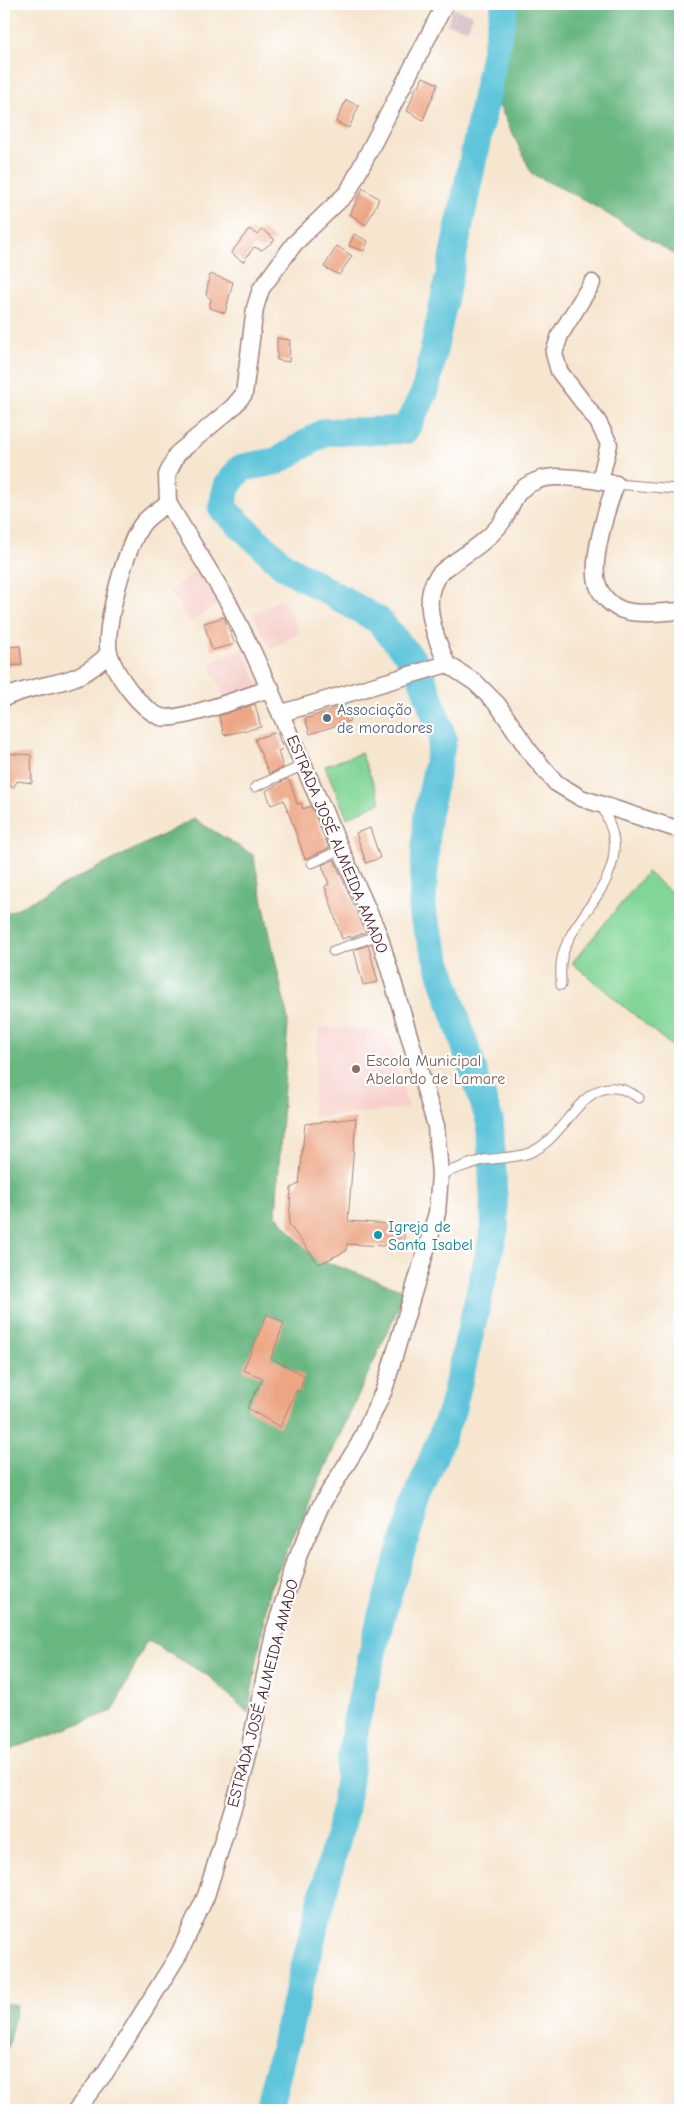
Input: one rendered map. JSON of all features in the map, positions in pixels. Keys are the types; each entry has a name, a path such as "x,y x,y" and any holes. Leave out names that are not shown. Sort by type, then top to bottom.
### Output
{"street":[{"name":"ESTRADA JOSÉ ALMEIDA AMADO","path":"76,2110 105,2073 179,1954 206,1896 246,1765 275,1629 299,1554 321,1505 359,1444 384,1390 437,1213 440,1174 436,1126 380,936 271,688 227,600 168,503 167,475 177,454 233,407 244,394 256,308 261,289 294,244 348,192 445,4"},
{"path":"592,283 572,312 560,335 554,353 559,371 575,395 598,422 609,444 608,482 610,500 598,555 596,582 605,599 625,611 680,611"},
{"path":"442,666 435,637 430,600 433,582 444,569 470,553 500,526 518,491 537,480 553,477 608,482"},
{"path":"168,503 143,523 125,557 109,631 109,653 122,680 142,705 162,717 181,716 271,688"},
{"path":"4,698 80,677 98,665 109,653"},
{"path":"282,713 442,666 476,683 498,705 529,751 556,783 581,798 602,803 680,830"}],"lane":[{"path":"608,482 676,489"},
{"path":"255,787 304,765"},
{"path":"561,985 561,959 566,944 597,897 610,868 614,851 613,834 602,803"},
{"path":"312,864 342,849"},
{"path":"333,951 380,936"},
{"path":"440,1174 482,1161 529,1153 540,1147 559,1130 588,1095 602,1089 628,1090 639,1098"}],"shaded area":[{"path":"452,8 473,15 468,29 447,24"},
{"path":"197,570 220,603 191,621 169,591"},
{"path":"282,598 300,633 271,649 252,614"},
{"path":"243,649 260,688 226,700 209,663"},
{"name":"Escola Municipal Abelardo de Lamare","path":"319,1027 384,1031 409,1108 312,1118"}],"green space":[{"path":"515,4 680,4 680,258 581,198 532,174 497,101"},
{"path":"361,753 381,802 347,818 325,766"},
{"path":"194,819 253,855 288,1020 276,1215 314,1258 406,1291 269,1590 248,1713 210,1677 147,1640 113,1711 4,1752 4,915"},
{"path":"647,872 680,899 680,1053 572,963"},
{"path":"4,2003 17,2005 4,2063"}],"building":[{"path":"423,77 438,84 423,120 407,111 417,85 419,86"},
{"path":"346,100 359,106 349,128 336,122"},
{"path":"363,188 379,199 366,225 350,214"},
{"path":"249,229 258,235 262,229 275,240 262,250 254,247 243,262 231,253"},
{"path":"354,234 368,241 364,251 349,246"},
{"path":"337,246 352,256 339,275 324,267"},
{"path":"210,274 233,282 225,313 209,308 211,299 206,295"},
{"path":"277,338 290,340 289,362 277,360"},
{"path":"224,617 235,644 212,650 204,623"},
{"path":"20,646 22,665 4,666 4,647"},
{"path":"255,704 261,727 224,735 219,716"},
{"name":"Associação de moradores","path":"344,705 350,721 310,734 305,719"},
{"path":"277,732 283,749 278,751 283,768 269,774 255,739"},
{"path":"4,753 31,755 32,783 17,781 14,787 5,786"},
{"path":"287,779 290,782 297,804 301,803 303,809 311,806 329,848 305,859 284,800 271,805 266,791"},
{"path":"370,828 380,858 366,863 356,833"},
{"path":"334,860 366,932 351,938 350,936 342,939 325,886 329,884 322,865"},
{"path":"368,945 378,982 363,985 354,950"},
{"path":"356,1118 348,1221 404,1225 404,1247 347,1244 346,1251 319,1264 289,1225 291,1188 299,1184 305,1124"},
{"path":"267,1314 284,1323 271,1358 304,1375 300,1392 296,1391 280,1427 247,1408 263,1378 243,1370"}],"waterway":[{"path":"268,2110 344,1812 356,1722 381,1617 420,1491 452,1410 495,1228 490,1122 422,913 427,817 443,738 418,666 378,620 284,566 222,508 227,486 241,468 277,461 325,432 405,430 425,392 505,4"}],"place":[{"name":"Associação de moradores","path":"327,718"},
{"name":"Escola Municipal Abelardo de Lamare","path":"356,1069"},
{"name":"Igreja de Santa Isabel","path":"378,1235"}]}
